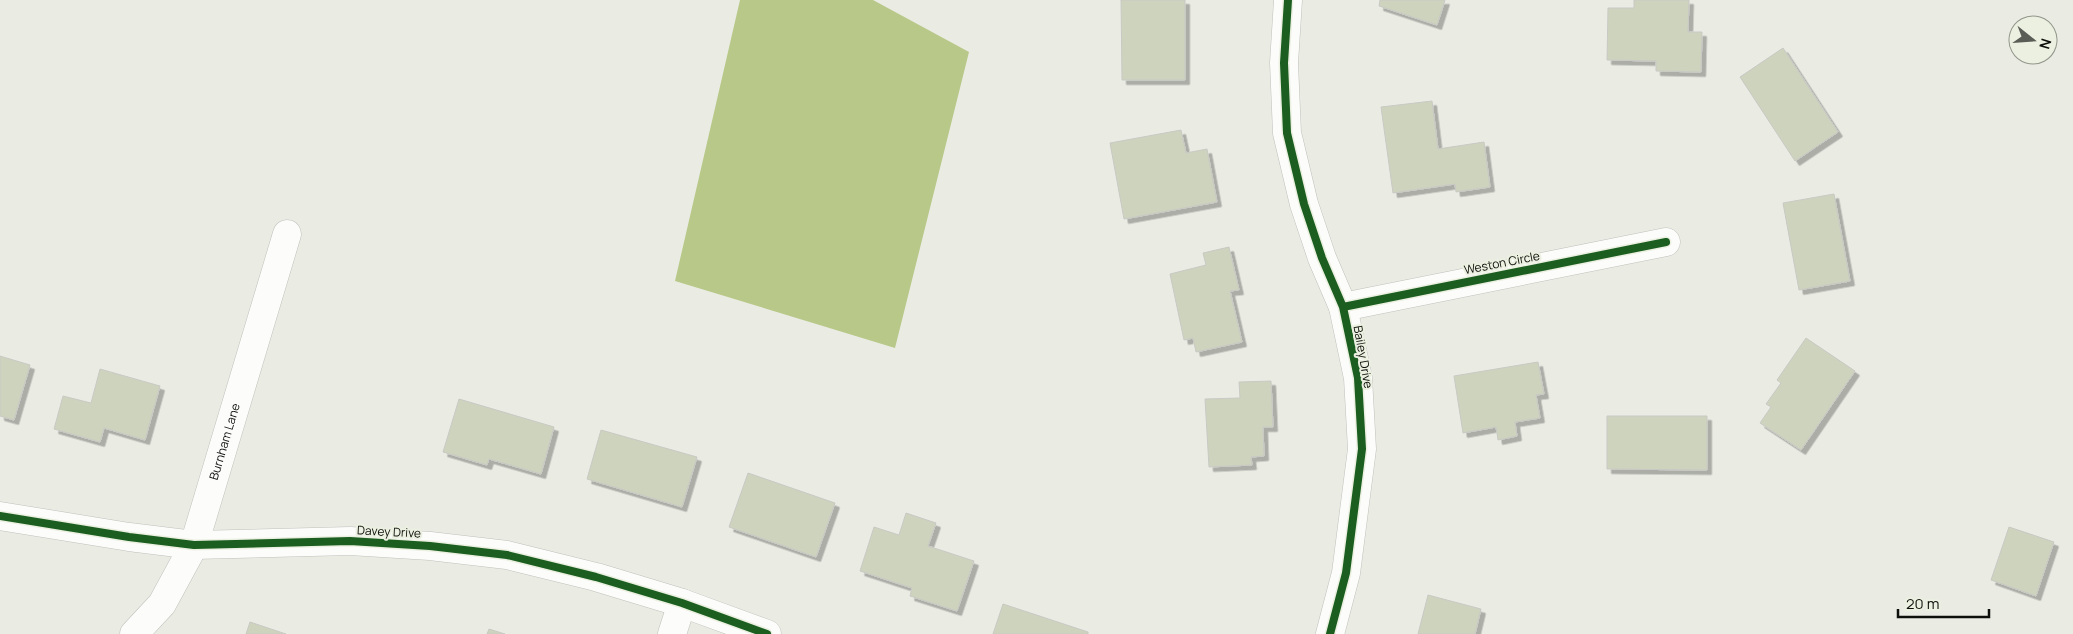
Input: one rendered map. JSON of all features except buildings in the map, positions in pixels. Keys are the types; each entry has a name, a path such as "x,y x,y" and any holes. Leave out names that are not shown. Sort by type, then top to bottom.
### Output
{"street":[{"name":"Bailey Drive","path":"1288,0 1284,64 1287,133 1304,204 1322,258 1342,307 1358,378 1362,449 1346,573 1330,634"},
{"name":"Burnham Lane","path":"134,634 162,604 194,545 287,234"},
{"name":"Weston Circle","path":"1342,307 1666,242"},
{"name":"Davey Drive","path":"0,516 129,537 194,545 350,541 439,547 507,555 596,577 682,603 767,634"},
{"path":"672,634 682,603"}],"shaded area":[{"path":"740,0 873,0 969,52 895,348 675,281"}],"cycle path":[{"path":"1288,0 1284,63 1287,133 1304,204 1322,258 1343,307 1358,378 1362,449 1346,573 1330,634"},
{"path":"1343,307 1666,242"},
{"path":"0,516 129,537 194,545 350,541 430,546 507,555 596,577 682,603 767,634"}]}
